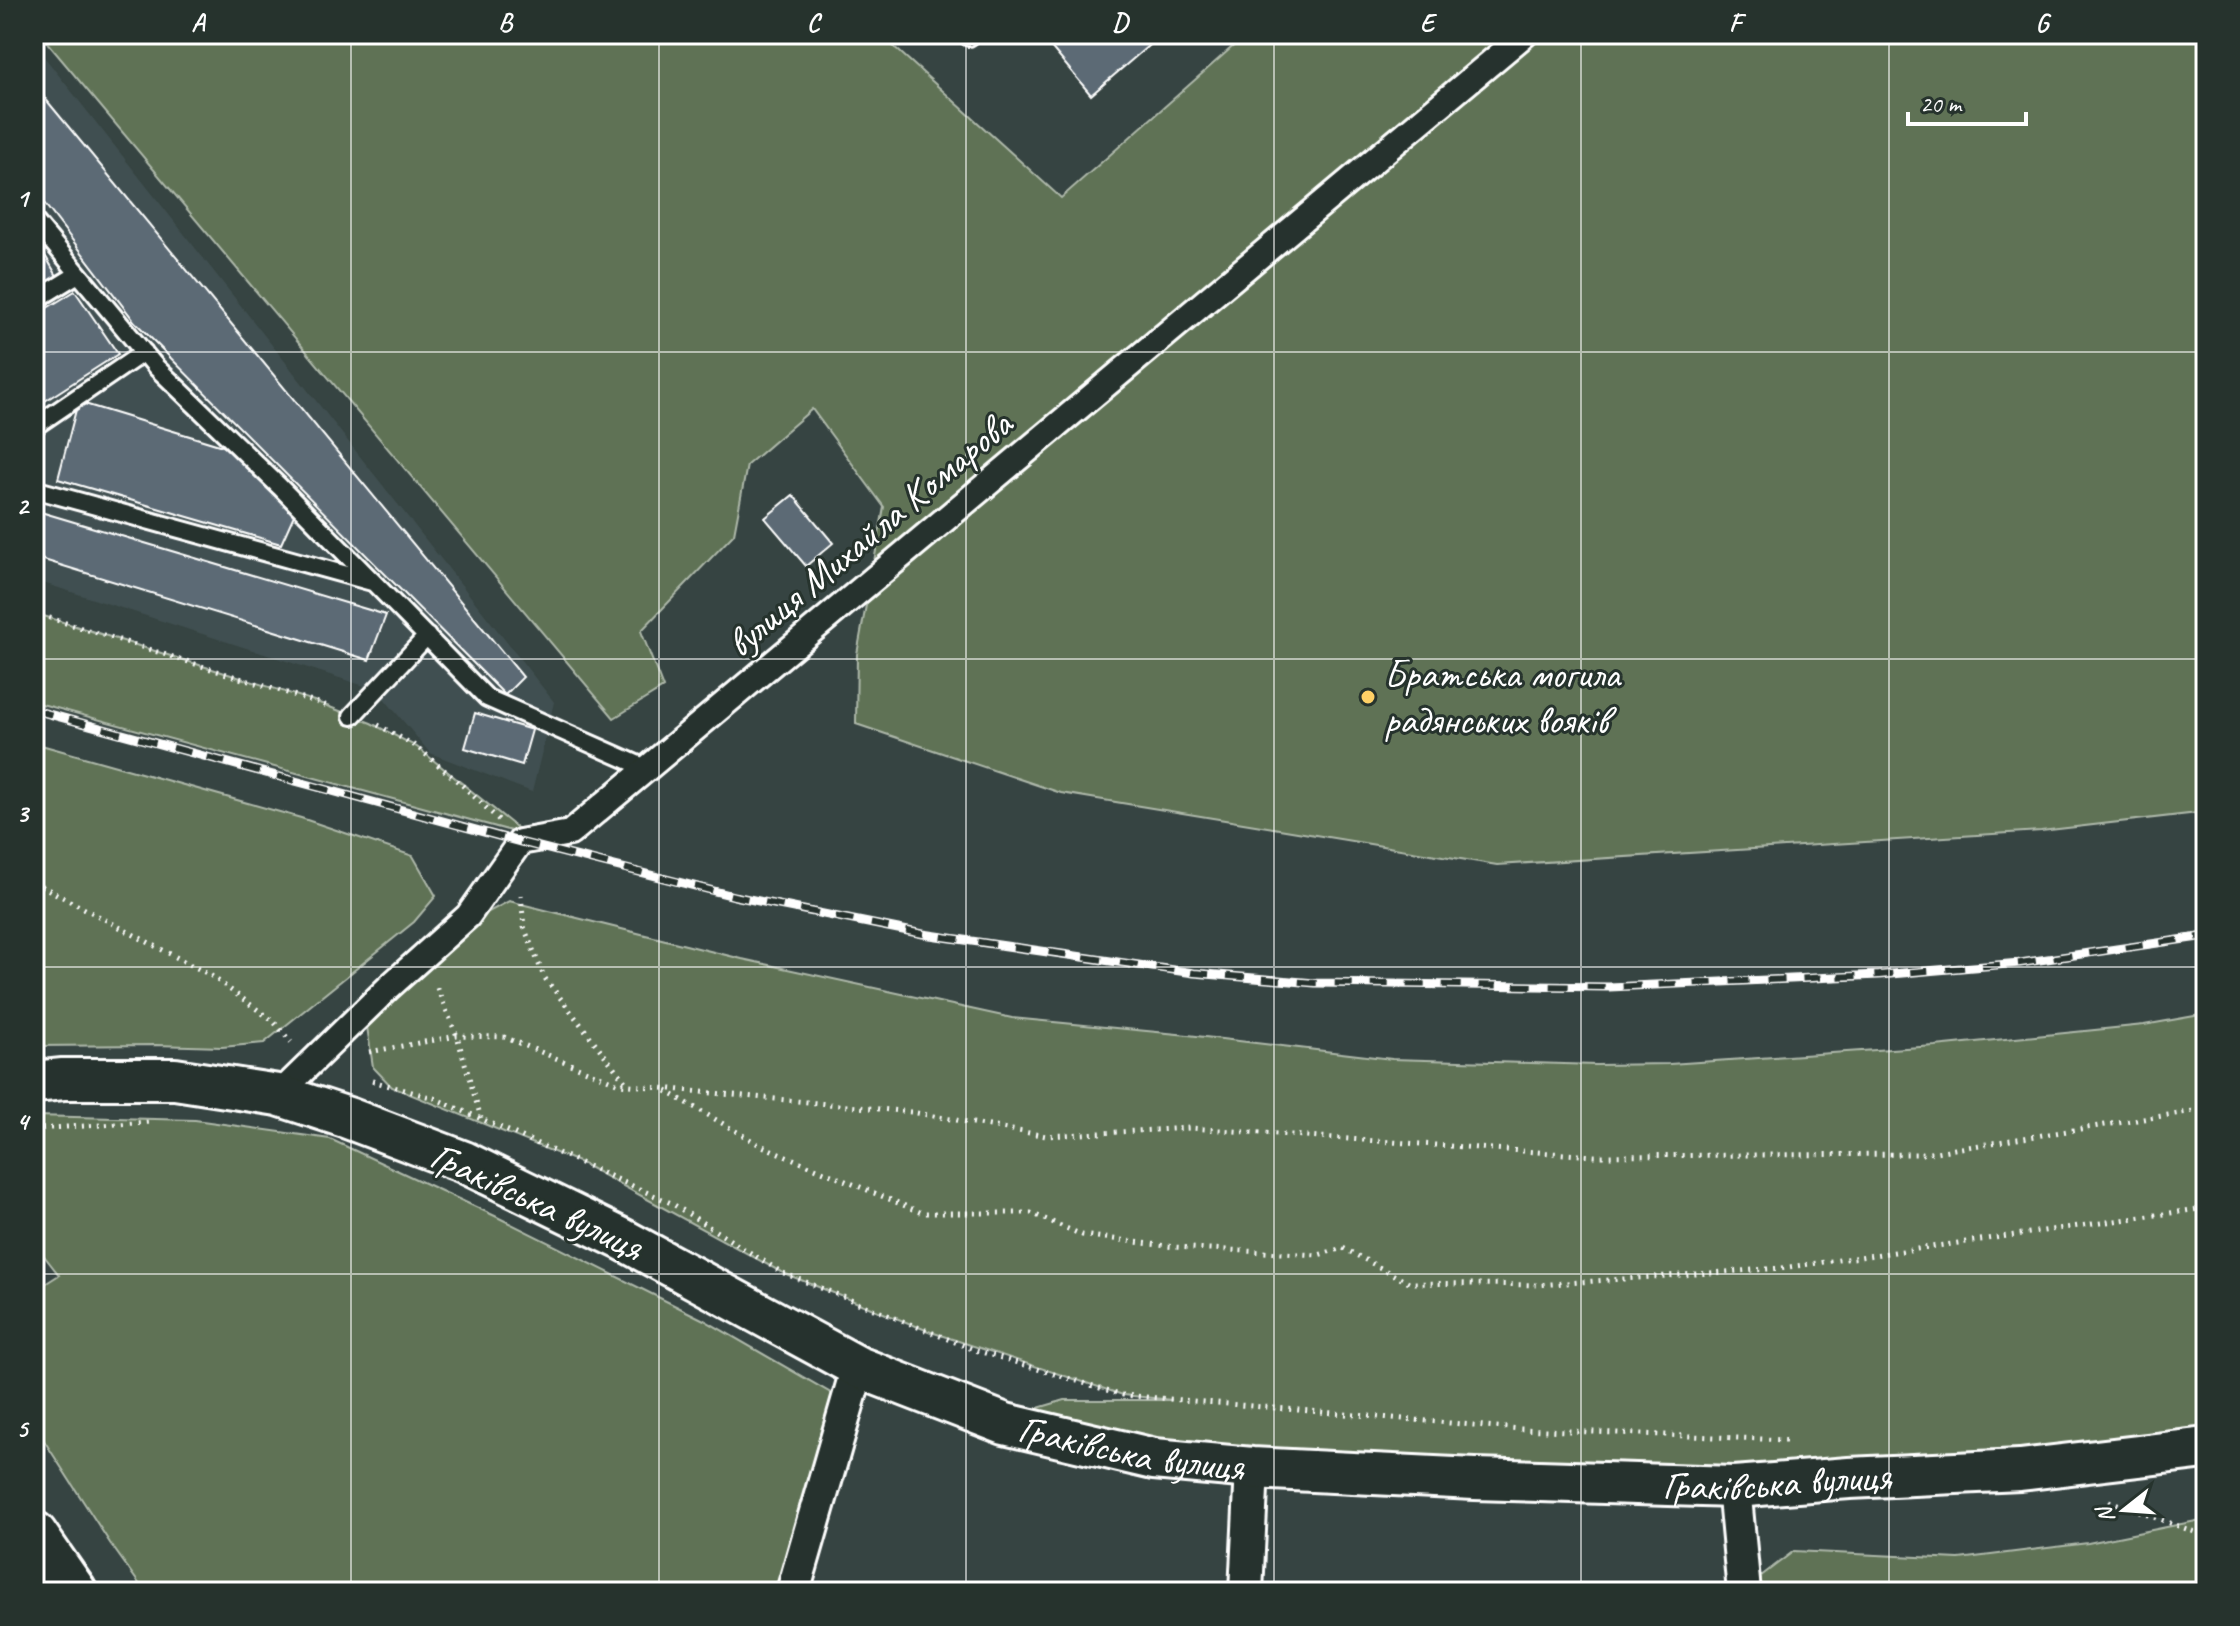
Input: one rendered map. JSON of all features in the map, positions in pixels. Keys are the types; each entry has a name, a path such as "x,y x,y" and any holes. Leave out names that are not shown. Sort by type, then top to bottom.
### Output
{"highway":[{"path":"34,1534 74,1592"}],"street":[{"name":"вулиця Михайла Комарова","path":"513,833 570,833 1525,34"},
{"path":"278,1095 468,916 513,833"},
{"name":"Граківська вулиця","path":"34,1082 175,1079 278,1095 348,1118 464,1162 622,1239 858,1367 1005,1424 1154,1459 1252,1468 1475,1479 1734,1487 2020,1470 2206,1448"},
{"path":"793,1592 858,1367"},
{"path":"1246,1592 1252,1468"},
{"path":"1734,1487 1744,1592"}],"lane":[{"path":"34,220 156,367 280,487 487,698 648,769"},
{"path":"34,301 78,274"},
{"path":"34,427 144,352"},
{"path":"34,489 374,582"},
{"path":"352,716 427,636"}],"path":[{"path":"34,613 314,701 378,725 417,747 513,833 524,927 544,977 628,1085"},
{"path":"34,882 210,975 273,1021 309,1063 434,1098 671,1203 781,1272 975,1350 1123,1395 1520,1429 1801,1440"},
{"path":"424,955 457,1036 481,1119"},
{"path":"309,1063 457,1036 504,1037 619,1084 911,1112 1046,1136 1190,1128 1594,1156 1923,1154 2206,1109"},
{"path":"661,1088 760,1145 922,1213 1031,1213 1082,1235 1174,1247 1318,1255 1343,1248 1409,1283 1537,1285 1782,1268 2206,1208"},
{"path":"34,1129 164,1122"}],"shaded area":[{"path":"34,44 554,702 532,792 430,753 377,690 34,580"}],"green space":[{"path":"40,34 880,34 1061,198 1247,34 2206,34 2206,812 2041,831 1497,865 1061,793 856,724 857,654 884,507 812,409 747,465 734,534 641,631 663,688 614,718"},
{"path":"34,613 314,701 371,723 417,747 526,835 34,702"},
{"path":"34,743 301,818 413,856 436,896 414,922 264,1043 222,1047 34,1046"},
{"path":"509,901 742,959 1012,1018 1392,1059 1669,1064 1935,1046 2144,1025 2206,1014 2206,1427 1951,1457 1679,1474 1152,1450 1011,1416 1065,1400 1172,1400 1123,1395 931,1332 781,1272 581,1163 392,1087 373,1067 366,1020 477,918"},
{"path":"34,1116 195,1120 330,1139 495,1216 704,1320 848,1403 783,1592 145,1592 34,1425 34,1291 59,1275 34,1243"},
{"path":"2206,1519 2206,1592 1756,1592 1744,1589 1794,1551 1959,1559 2088,1543"}],"building":[{"path":"1040,34 1162,34 1091,95"},
{"path":"34,85 523,677 505,695 135,322 34,190"},
{"path":"34,241 57,276 34,290"},
{"path":"75,291 118,354 34,408 34,316"},
{"path":"78,402 229,448 294,515 281,544 58,479"},
{"path":"793,495 833,543 806,566 765,518"},
{"path":"34,510 386,615 369,660 34,557"},
{"path":"475,713 532,730 522,765 465,748"}],"railway":[{"path":"34,710 520,842 734,896 923,934 1194,973 1315,983 1609,987 1879,975 2020,963 2206,936"}],"place":[{"name":"Братська могила радянських вояків","path":"1368,697"}]}
